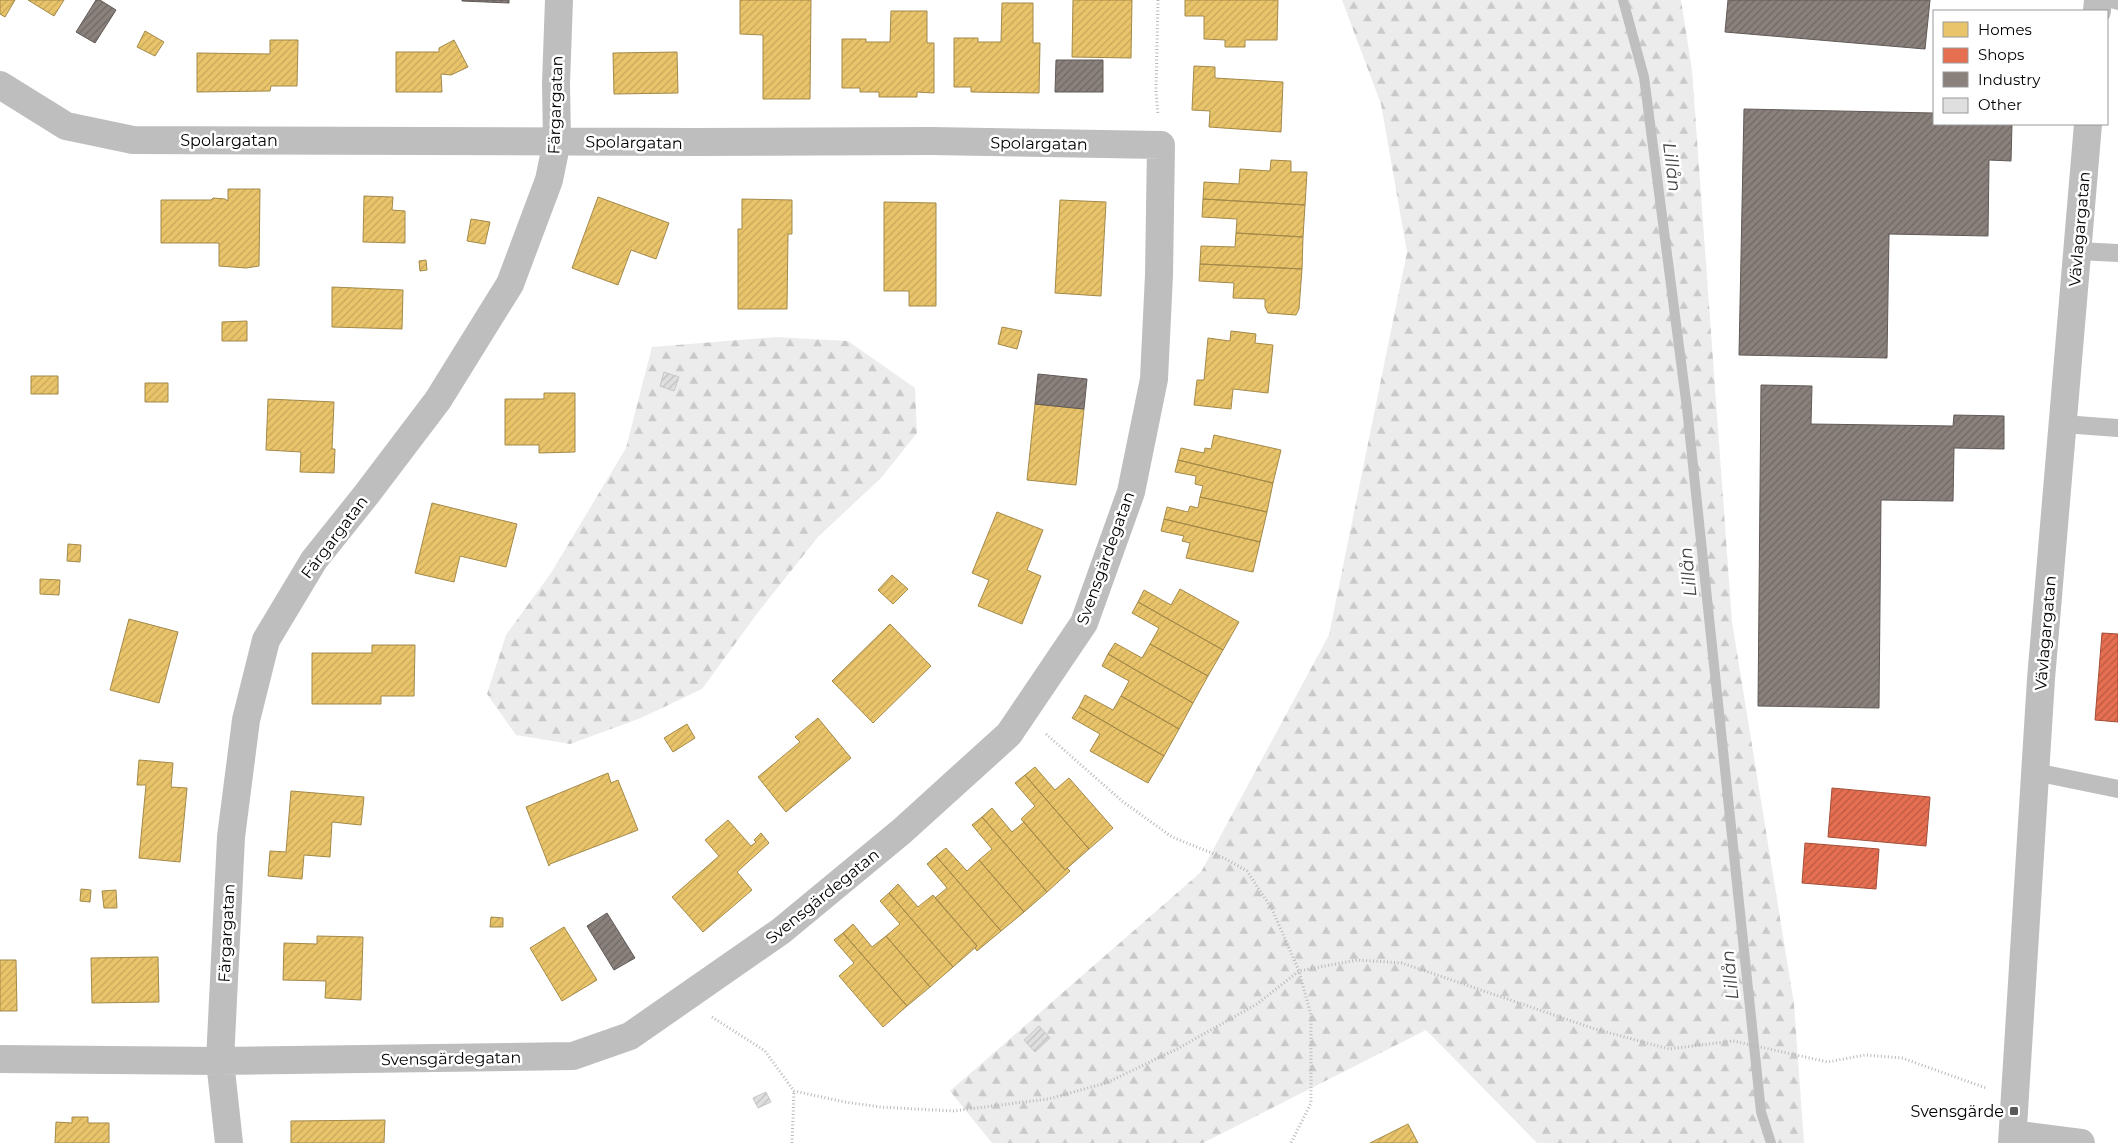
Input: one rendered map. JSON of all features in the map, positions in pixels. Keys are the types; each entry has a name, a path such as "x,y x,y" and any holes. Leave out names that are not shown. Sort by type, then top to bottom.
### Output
{"street":[{"name":"Färgargatan","path":"229,1143 220,1060 231,836 246,720 266,640 314,560 438,400 510,284 550,180 556,141 559,0"},
{"name":"Spolargatan","path":"0,85 66,126 134,140 694,142 931,140 1161,144"},
{"name":"Vävlagargatan","path":"2013,1138 2041,679 2088,125"},
{"name":"Svensgärdegatan","path":"0,1059 220,1060 573,1056 630,1036 781,931 902,831 1009,734 1084,623 1131,492 1154,379 1159,274 1161,144"},
{"path":"2013,1138 2081,1143"}],"lane":[{"path":"2077,251 2118,253"},
{"path":"2062,424 2118,428"},
{"path":"2035,772 2118,789"}],"path":[{"path":"1158,0 1156,92 1161,144"},
{"path":"1023,713 1122,801 1172,836 1224,858 1247,871 1272,909 1299,971 1311,1015 1311,1102 1291,1143"},
{"path":"794,1091 880,1107 953,1111 1048,1100 1106,1083 1176,1049 1257,1004 1299,971 1357,960 1402,963 1594,1029 1669,1049 1733,1041 1828,1062 1865,1055 1902,1058 1955,1079 2015,1098"},
{"path":"685,999 765,1050 794,1091 792,1143"}],"green space":[{"path":"1342,0 1681,0 1692,70 1732,622 1794,1004 1804,1143 1537,1143 1426,1030 1203,1143 992,1143 950,1091 1201,872 1329,635 1407,252 1381,104"},
{"path":"776,337 848,341 915,388 917,433 881,478 818,537 759,611 702,689 641,718 570,744 516,735 487,694 506,635 551,573 626,448 652,347"}],"building: Homes":[{"path":"0,0 15,0 5,17 0,14"},
{"path":"28,0 64,0 54,16"},
{"path":"740,0 811,0 810,99 763,99 763,35 740,34"},
{"path":"1073,0 1132,0 1131,58 1072,57"},
{"path":"1185,0 1278,0 1277,40 1245,40 1245,47 1225,47 1225,40 1204,39 1204,16 1185,16"},
{"path":"1002,3 1033,3 1033,43 1040,43 1039,93 971,92 971,87 954,87 954,38 978,38 978,42 1001,42"},
{"path":"891,11 927,11 927,43 934,43 934,93 917,92 917,97 879,97 879,92 860,92 860,88 842,88 842,39 890,42"},
{"path":"145,31 164,42 155,56 137,47"},
{"path":"270,40 298,40 297,86 271,86 270,91 197,92 197,53 270,54"},
{"path":"454,40 468,67 451,75 441,74 442,92 396,92 396,52 439,52 439,48"},
{"path":"677,52 678,93 614,94 613,53"},
{"path":"1194,66 1215,67 1215,78 1283,82 1281,132 1209,127 1210,111 1192,110"},
{"path":"1271,160 1291,161 1291,172 1307,172 1305,205 1203,199 1204,182 1239,184 1240,169 1270,171"},
{"path":"228,189 260,189 259,266 246,268 219,266 219,243 161,243 161,200 211,200 213,198 228,201"},
{"path":"364,196 393,197 392,210 405,211 405,243 363,242"},
{"path":"598,197 669,223 656,259 631,250 618,285 572,268"},
{"path":"742,199 792,200 792,234 788,234 787,309 738,309 738,229 742,229"},
{"path":"1203,199 1305,205 1303,237 1236,233 1237,219 1202,217"},
{"path":"1060,200 1106,202 1101,296 1055,293"},
{"path":"884,202 936,203 936,306 909,306 909,291 884,291"},
{"path":"471,219 490,222 485,244 467,241"},
{"path":"1236,233 1303,237 1302,269 1200,264 1201,246 1235,247"},
{"path":"426,260 427,270 420,271 419,261"},
{"path":"1200,264 1302,269 1299,309 1296,315 1268,313 1265,307 1265,299 1233,298 1234,283 1199,281"},
{"path":"332,287 403,290 402,329 332,327"},
{"path":"247,321 247,341 222,341 222,322"},
{"path":"1002,327 1022,331 1017,349 998,344"},
{"path":"1231,331 1256,334 1255,343 1273,345 1268,393 1233,389 1231,409 1194,405 1197,380 1204,380 1208,338 1230,341"},
{"path":"31,376 58,376 58,394 31,394"},
{"path":"145,383 168,383 168,402 145,402"},
{"path":"544,393 575,393 575,452 539,453 539,445 505,445 505,399 544,399"},
{"path":"268,399 334,402 332,449 335,449 334,473 300,472 301,452 266,450"},
{"path":"1035,404 1084,409 1076,485 1027,480"},
{"path":"1214,435 1281,450 1273,483 1178,460 1181,448 1204,453 1205,448 1211,449"},
{"path":"1178,460 1273,483 1267,512 1200,497 1203,486 1195,484 1196,476 1175,472"},
{"path":"1200,497 1267,512 1260,542 1164,519 1167,507 1188,512 1190,506 1198,508"},
{"path":"432,503 517,524 506,567 460,556 454,582 415,573"},
{"path":"997,512 1043,530 1027,570 1041,576 1022,624 978,606 989,580 972,573"},
{"path":"1164,519 1260,542 1253,572 1186,558 1190,543 1182,541 1184,536 1161,531"},
{"path":"68,544 81,545 80,562 67,561"},
{"path":"892,575 908,589 893,604 878,590"},
{"path":"40,579 60,580 59,595 40,594"},
{"path":"1180,589 1239,622 1223,650 1138,602 1144,590 1171,605"},
{"path":"1138,602 1223,650 1208,676 1150,644 1159,628 1132,613"},
{"path":"129,619 178,632 159,703 110,690"},
{"path":"890,624 931,666 873,723 832,681"},
{"path":"1115,643 1142,658 1150,644 1208,676 1193,703 1108,654"},
{"path":"372,645 415,645 414,696 381,696 381,704 312,704 312,653 372,653"},
{"path":"1108,654 1193,703 1179,729 1121,696 1129,681 1102,666"},
{"path":"1085,695 1113,710 1121,696 1179,729 1164,756 1079,707"},
{"path":"1079,707 1164,756 1148,783 1090,751 1100,734 1072,718"},
{"path":"818,718 851,758 786,812 758,777 800,742 795,737"},
{"path":"687,724 695,738 673,752 664,738"},
{"path":"139,760 173,763 171,787 187,788 180,862 139,858 146,785 137,785"},
{"path":"1035,767 1055,790 1069,778 1113,828 1089,849 1025,775"},
{"path":"608,773 611,783 618,780 638,830 549,866 526,807"},
{"path":"1025,775 1089,849 1065,870 1021,819 1035,806 1015,783"},
{"path":"291,791 364,797 361,825 332,822 330,857 304,855 302,879 268,876 270,851 286,852"},
{"path":"992,808 1012,832 1024,822 1065,870 1067,868 1070,871 1047,892 982,817"},
{"path":"982,817 1047,892 1024,912 979,860 992,849 972,825"},
{"path":"728,820 751,846 756,842 754,840 761,833 769,843 737,872 752,890 703,932 672,897 719,856 705,840"},
{"path":"946,848 967,871 979,860 1024,912 1001,931 936,856"},
{"path":"936,856 1001,931 977,951 975,948 977,946 935,898 947,888 927,864"},
{"path":"898,884 918,907 933,895 977,946 953,967 889,893"},
{"path":"81,889 91,890 90,902 80,901"},
{"path":"116,890 117,908 104,908 102,891"},
{"path":"889,893 953,967 930,987 886,936 900,924 880,901"},
{"path":"491,917 503,918 503,927 490,927"},
{"path":"853,924 872,947 886,936 930,987 907,1006 843,933"},
{"path":"564,927 597,980 562,1001 530,948"},
{"path":"843,933 907,1006 883,1027 839,976 854,963 834,940"},
{"path":"317,936 363,937 361,1000 325,998 326,981 283,980 284,943 317,944"},
{"path":"158,957 159,1002 92,1003 91,958"},
{"path":"0,960 16,960 17,1011 0,1011"},
{"path":"72,1117 88,1117 88,1123 109,1123 109,1143 55,1143 56,1122 72,1123"},
{"path":"385,1120 384,1143 291,1143 291,1121"},
{"path":"1408,1124 1418,1143 1370,1143"}],"building: Shops":[{"path":"2102,633 2118,634 2118,722 2095,720"},
{"path":"1832,788 1930,797 1926,846 1828,837"},
{"path":"1805,843 1879,849 1876,889 1802,883"}],"building: Industry":[{"path":"96,0 100,0 116,10 95,43 76,32"},
{"path":"509,0 509,3 462,1"},
{"path":"1728,0 1930,0 1925,49 1725,32"},
{"path":"1056,60 1103,60 1103,92 1055,92"},
{"path":"1744,109 1933,113 1933,125 2012,125 2011,161 1989,160 1988,236 1889,234 1887,358 1739,355"},
{"path":"1038,374 1087,379 1084,409 1035,404"},
{"path":"1761,385 1812,386 1811,424 1953,426 1954,415 2004,416 2004,449 1954,448 1953,501 1881,500 1879,708 1758,706"},
{"path":"607,913 635,958 614,970 587,926"}],"building: Other":[{"path":"664,372 679,377 674,391 660,386"},
{"path":"1039,1026 1050,1038 1035,1052 1024,1040"},
{"path":"766,1092 771,1102 758,1108 753,1098"}],"waterway":[{"name":"Lillån","path":"1623,0 1644,77 1687,408 1761,1112 1771,1143"}],"place":[{"name":"Svensgärde","path":"2014,1111"}]}
